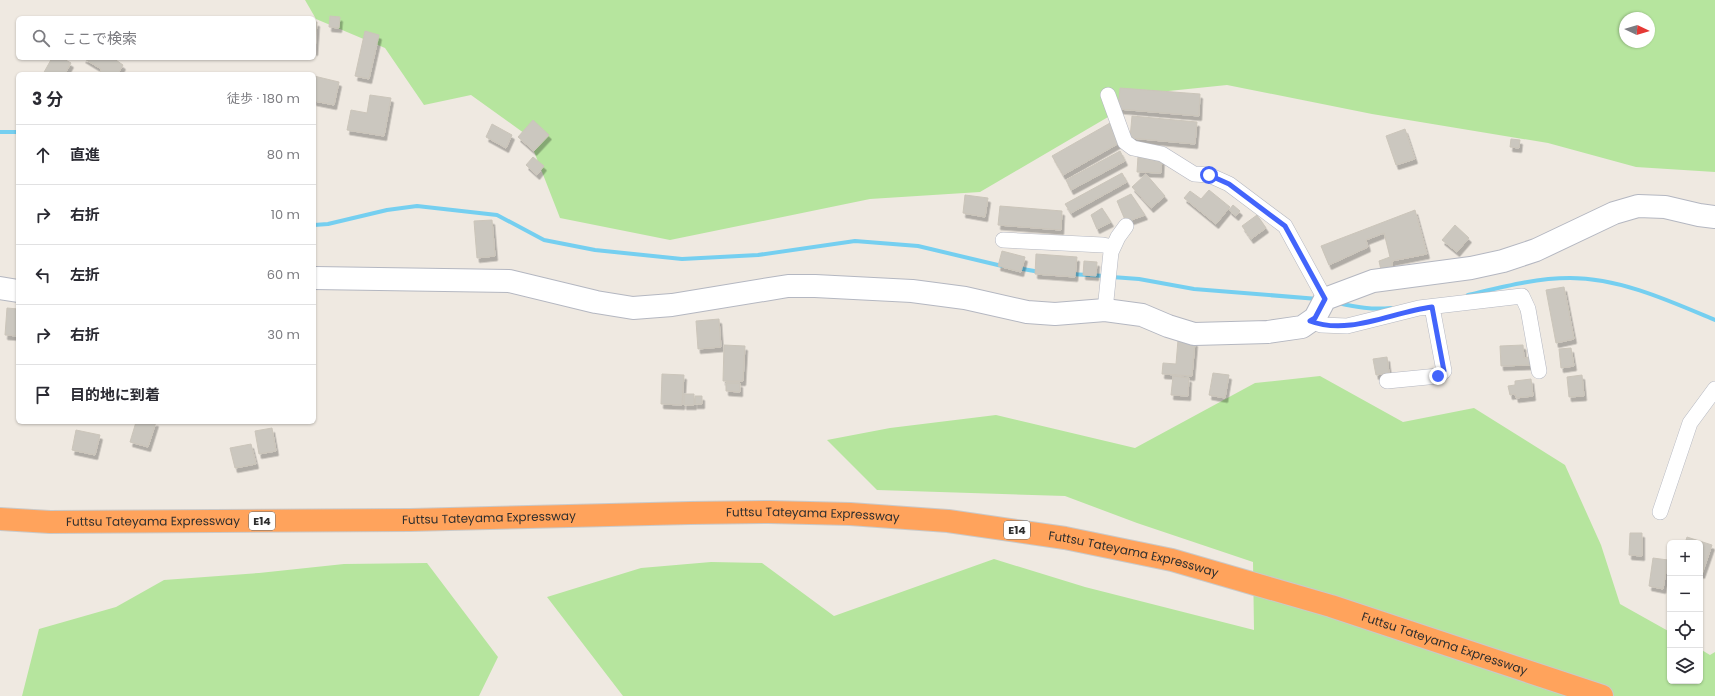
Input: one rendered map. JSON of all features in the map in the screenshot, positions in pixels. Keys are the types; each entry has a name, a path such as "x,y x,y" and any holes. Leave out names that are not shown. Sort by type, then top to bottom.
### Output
{"highway":[{"name":"Futtsu Tateyama Expressway","path":"0,519 50,522 410,520 761,512 850,514 948,521 1065,538 1172,560 1331,606 1602,696"}],"street":[{"path":"1108,95 1125,142 1133,148 1162,154 1194,174 1209,175 1229,184 1285,226 1325,299"},
{"path":"316,278 509,281 596,302 633,308 672,305 788,286 815,286 919,292 964,298 1027,312 1055,314 1105,310 1142,315 1168,326 1194,334 1268,332 1302,326 1315,318 1325,299 1373,281 1471,268 1504,261 1536,250 1614,213 1638,206 1665,207 1715,217"},
{"path":"1105,310 1111,252 1118,237 1126,226"},
{"path":"1003,240 1103,245 1113,247"},
{"path":"0,288 16,290"},
{"path":"1310,321 1321,325 1347,326 1432,307 1522,296 1528,309 1539,371"},
{"path":"1387,381 1438,376 1444,371 1432,307"},
{"path":"1660,512 1690,423 1715,389"}],"green space":[{"path":"305,0 1715,0 1715,172 1636,167 1548,143 1372,114 1227,85 1149,93 980,192 870,199 670,240 560,218 528,136 471,95 424,105 385,48 316,19 316,16 314,16"},
{"path":"1320,376 1403,422 1474,408 1565,465 1601,545 1620,604 1667,630 1667,684 1703,684 1703,651 1710,655 1715,652 1715,696 623,696 547,597 641,568 711,562 762,563 834,616 994,559 1085,587 1254,630 1253,562 1137,523 1065,496 877,490 827,440 890,428 996,415 1135,448 1255,383"},
{"path":"427,563 498,657 479,696 22,696 39,629 116,607 164,580 259,573 344,564"}],"building":[{"path":"330,16 340,17 339,28 329,27"},
{"path":"365,31 379,35 369,79 355,76"},
{"path":"51,60 66,60 71,63 66,72 44,72"},
{"path":"86,60 116,60 123,65 119,72 100,72 101,69"},
{"path":"316,76 339,82 334,105 316,101"},
{"path":"1120,88 1200,94 1199,116 1118,109"},
{"path":"370,95 391,98 384,136 347,130 351,110 367,113"},
{"path":"1132,116 1197,122 1195,144 1130,138"},
{"path":"533,120 549,135 534,151 518,137"},
{"path":"1110,123 1121,142 1063,175 1052,156"},
{"path":"492,124 512,135 506,148 486,137"},
{"path":"1405,129 1415,159 1396,165 1386,136"},
{"path":"1511,139 1520,140 1519,148 1510,147"},
{"path":"1120,151 1125,161 1071,190 1066,180"},
{"path":"1138,156 1162,157 1161,173 1137,172"},
{"path":"533,157 544,166 537,175 526,165"},
{"path":"1122,173 1127,182 1071,213 1065,204"},
{"path":"1146,174 1165,196 1151,208 1132,187"},
{"path":"1209,190 1230,207 1216,224 1184,198 1190,191 1201,199"},
{"path":"1131,194 1145,215 1126,222 1117,201"},
{"path":"965,195 988,198 985,217 963,213"},
{"path":"1233,205 1240,211 1236,216 1229,210"},
{"path":"1000,206 1062,211 1061,230 998,225"},
{"path":"1102,208 1111,222 1097,229 1091,215"},
{"path":"1415,210 1427,254 1392,261 1392,268 1381,270 1379,261 1390,257 1384,233 1366,240 1368,247 1329,265 1321,246"},
{"path":"1257,215 1266,228 1251,239 1242,226"},
{"path":"492,220 495,256 477,258 474,221"},
{"path":"1455,225 1469,238 1457,252 1442,240"},
{"path":"1002,251 1025,257 1021,272 998,266"},
{"path":"1036,254 1077,257 1075,277 1035,274"},
{"path":"1084,261 1097,262 1096,276 1083,275"},
{"path":"1564,287 1574,339 1556,343 1546,290"},
{"path":"7,308 16,309 16,336 5,335"},
{"path":"719,319 721,347 698,349 696,321"},
{"path":"1178,340 1195,342 1192,376 1162,374 1163,363 1176,364"},
{"path":"724,345 745,346 743,381 723,381"},
{"path":"1523,345 1524,358 1529,357 1530,365 1501,366 1500,346"},
{"path":"1571,348 1574,366 1561,368 1559,349"},
{"path":"1387,357 1389,373 1376,375 1373,359"},
{"path":"1213,373 1229,375 1225,398 1209,395"},
{"path":"662,374 684,375 682,405 661,404"},
{"path":"1582,375 1584,396 1569,397 1567,377"},
{"path":"1173,376 1189,378 1188,396 1171,395"},
{"path":"1531,379 1533,396 1516,398 1515,394 1510,395 1508,386 1515,385 1515,381"},
{"path":"726,383 740,383 740,392 726,391"},
{"path":"684,394 694,394 694,405 684,405"},
{"path":"695,396 702,396 702,404 695,404"},
{"path":"135,424 155,424 148,447 130,442"},
{"path":"272,428 276,451 259,454 255,431"},
{"path":"76,430 100,435 95,455 72,450"},
{"path":"251,444 256,464 235,468 230,448"},
{"path":"1630,533 1642,533 1642,556 1629,555"},
{"path":"1687,537 1696,540 1686,540"},
{"path":"1703,542 1712,545 1703,571"},
{"path":"1653,558 1667,560 1663,589 1649,586"}],"waterway":[{"path":"0,132 16,132"},
{"path":"316,225 328,224 387,210 417,206 497,215 544,240 595,250 682,259 758,255 855,241 918,246 1002,266"},
{"path":"1017,268 1040,272"},
{"path":"1070,274 1105,276"},
{"path":"1112,277 1139,279 1194,289 1318,299"},
{"path":"1468,295 1519,284 1557,278 1589,279 1626,286 1663,298 1715,320"},
{"path":"1338,303 1364,308 1391,308"}],"route":[{"path":"1209,175 1229,184 1285,226 1325,299 1315,318 1310,321 1321,325 1347,326 1419,308 1432,307 1444,371 1438,376"}]}
